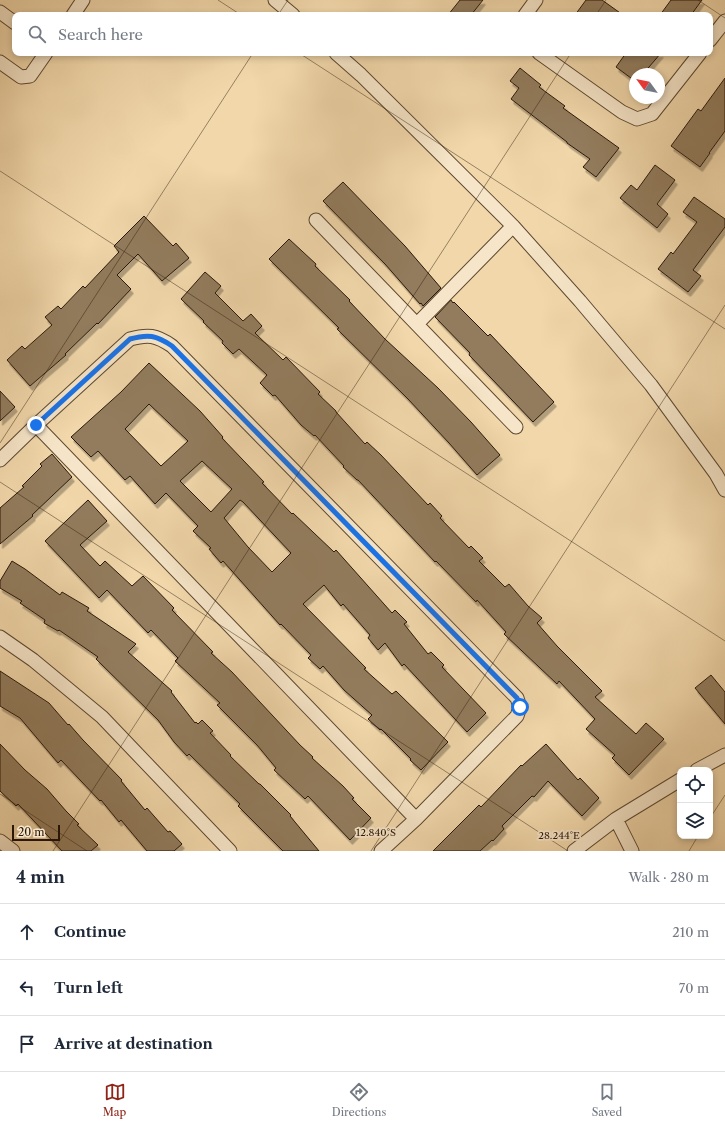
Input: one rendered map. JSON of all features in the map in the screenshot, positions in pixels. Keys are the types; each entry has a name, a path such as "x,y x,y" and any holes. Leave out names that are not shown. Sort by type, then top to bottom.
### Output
{"street":[{"path":"75,12 83,0"},
{"path":"275,0 289,12"},
{"path":"527,12 536,0"},
{"path":"0,12 12,21"},
{"path":"713,36 725,21"},
{"path":"0,62 21,77 30,76 44,56"},
{"path":"340,56 362,75 513,226 580,300 651,385 716,474 725,490"},
{"path":"543,56 622,112 637,119 652,114 698,56"},
{"path":"316,220 516,427"},
{"path":"417,324 513,226"},
{"path":"0,460 130,339 144,335 162,339 172,346 280,455 517,698 520,707 517,716 416,818 381,851"},
{"path":"36,425 416,818"},
{"path":"0,637 33,660 102,717 230,851"},
{"path":"703,767 725,755"},
{"path":"574,851 616,819 677,782"},
{"path":"616,819 632,851"},
{"path":"0,841 13,851"}],"building":[{"path":"460,0 483,0 473,12 450,12"},
{"path":"586,0 602,0 619,12 577,12"},
{"path":"671,0 702,0 693,12 662,12"},
{"path":"624,56 658,56 648,68 629,68 629,77 616,67"},
{"path":"520,68 541,85 539,87 565,106 563,108 619,148 596,177 583,167 590,159 511,99 519,88 510,81"},
{"path":"725,78 725,131 700,167 671,146 698,109 701,111"},
{"path":"655,165 675,180 657,204 668,214 657,228 620,198 631,185 637,190"},
{"path":"343,182 405,246 441,288 423,306 385,264 323,201"},
{"path":"694,197 725,219 725,227 693,270 701,276 688,292 658,269 671,252 673,254 697,222 683,212"},
{"path":"144,216 173,246 176,243 189,258 162,281 138,254 117,275 131,289 98,324 97,323 65,354 66,355 30,386 7,360 22,346 25,349 52,325 45,317 58,306 61,309 83,286 85,288 119,252 114,246"},
{"path":"289,239 316,264 315,266 350,300 349,301 385,339 438,388 500,455 477,475 408,399 269,259"},
{"path":"205,272 221,286 215,293 243,321 251,314 262,326 255,333 283,360 286,357 320,392 318,394 336,411 365,444 367,442 381,455 428,505 430,503 442,516 440,518 469,548 471,546 483,558 479,561 505,587 509,584 528,606 542,618 537,623 557,646 602,691 595,697 636,734 646,723 664,739 629,775 612,758 615,755 586,729 595,719 559,681 557,684 504,634 506,632 477,600 476,602 436,561 435,562 358,480 343,467 344,466 315,435 314,436 301,425 275,395 273,396 260,383 267,375 239,349 233,354 222,343 223,341 181,299"},
{"path":"451,300 488,336 490,334 554,402 533,422 435,317"},
{"path":"149,363 200,411 223,437 222,438 264,482 262,483 292,514 293,513 334,552 336,550 392,613 395,610 407,622 404,624 428,654 431,652 444,665 442,667 486,713 467,732 404,664 402,666 385,643 378,650 368,638 370,635 343,604 341,606 324,585 303,604 366,668 364,669 392,694 396,691 448,742 421,770 381,729 380,730 368,719 372,715 344,690 323,666 320,669 308,658 311,655 281,624 280,625 223,561 221,563 209,549 211,548 193,531 198,526 166,493 155,504 130,476 125,480 98,451 91,457 71,437 121,392","holes":["149,404 188,441 161,466 125,429","202,461 232,489 211,512 180,481","240,500 291,553 272,572 248,547 224,518"]},
{"path":"0,391 15,407 0,421"},
{"path":"52,454 72,477 32,515 33,516 0,544 0,508 24,487 22,486 42,466 40,464"},
{"path":"88,500 107,521 80,545 100,566 105,561 132,586 143,576 174,608 172,610 213,652 211,653 232,672 313,757 312,758 354,798 352,799 371,818 350,840 308,796 305,799 274,770 276,768 257,745 217,705 220,703 175,661 178,658 151,630 148,633 107,590 99,598 45,541"},
{"path":"12,561 60,595 62,592 89,608 87,611 136,644 128,652 172,691 171,692 195,723 196,722 198,724 202,720 213,731 210,733 231,755 230,756 291,815 290,816 319,851 283,851 238,806 240,804 189,754 187,756 174,742 158,720 96,659 98,657 59,630 58,631 44,623 45,620 20,603 22,601 0,588 0,581"},
{"path":"0,671 49,703 68,725 69,724 122,780 121,781 145,810 147,808 168,832 170,831 182,844 174,851 147,851 121,820 119,822 101,800 100,801 61,760 58,763 20,718 0,706"},
{"path":"711,675 725,692 725,724 695,688"},
{"path":"0,744 25,770 47,789 79,824 77,825 98,845 91,851 62,851 18,804 16,806 0,791"},
{"path":"546,744 578,780 580,778 599,798 582,816 548,781 534,797 532,796 502,826 504,829 493,841 492,840 480,851 433,851 479,805 481,807 521,765 522,766"}],"route":[{"path":"36,425 130,339 144,335 162,339 172,346 280,455 517,698 520,707"}]}
